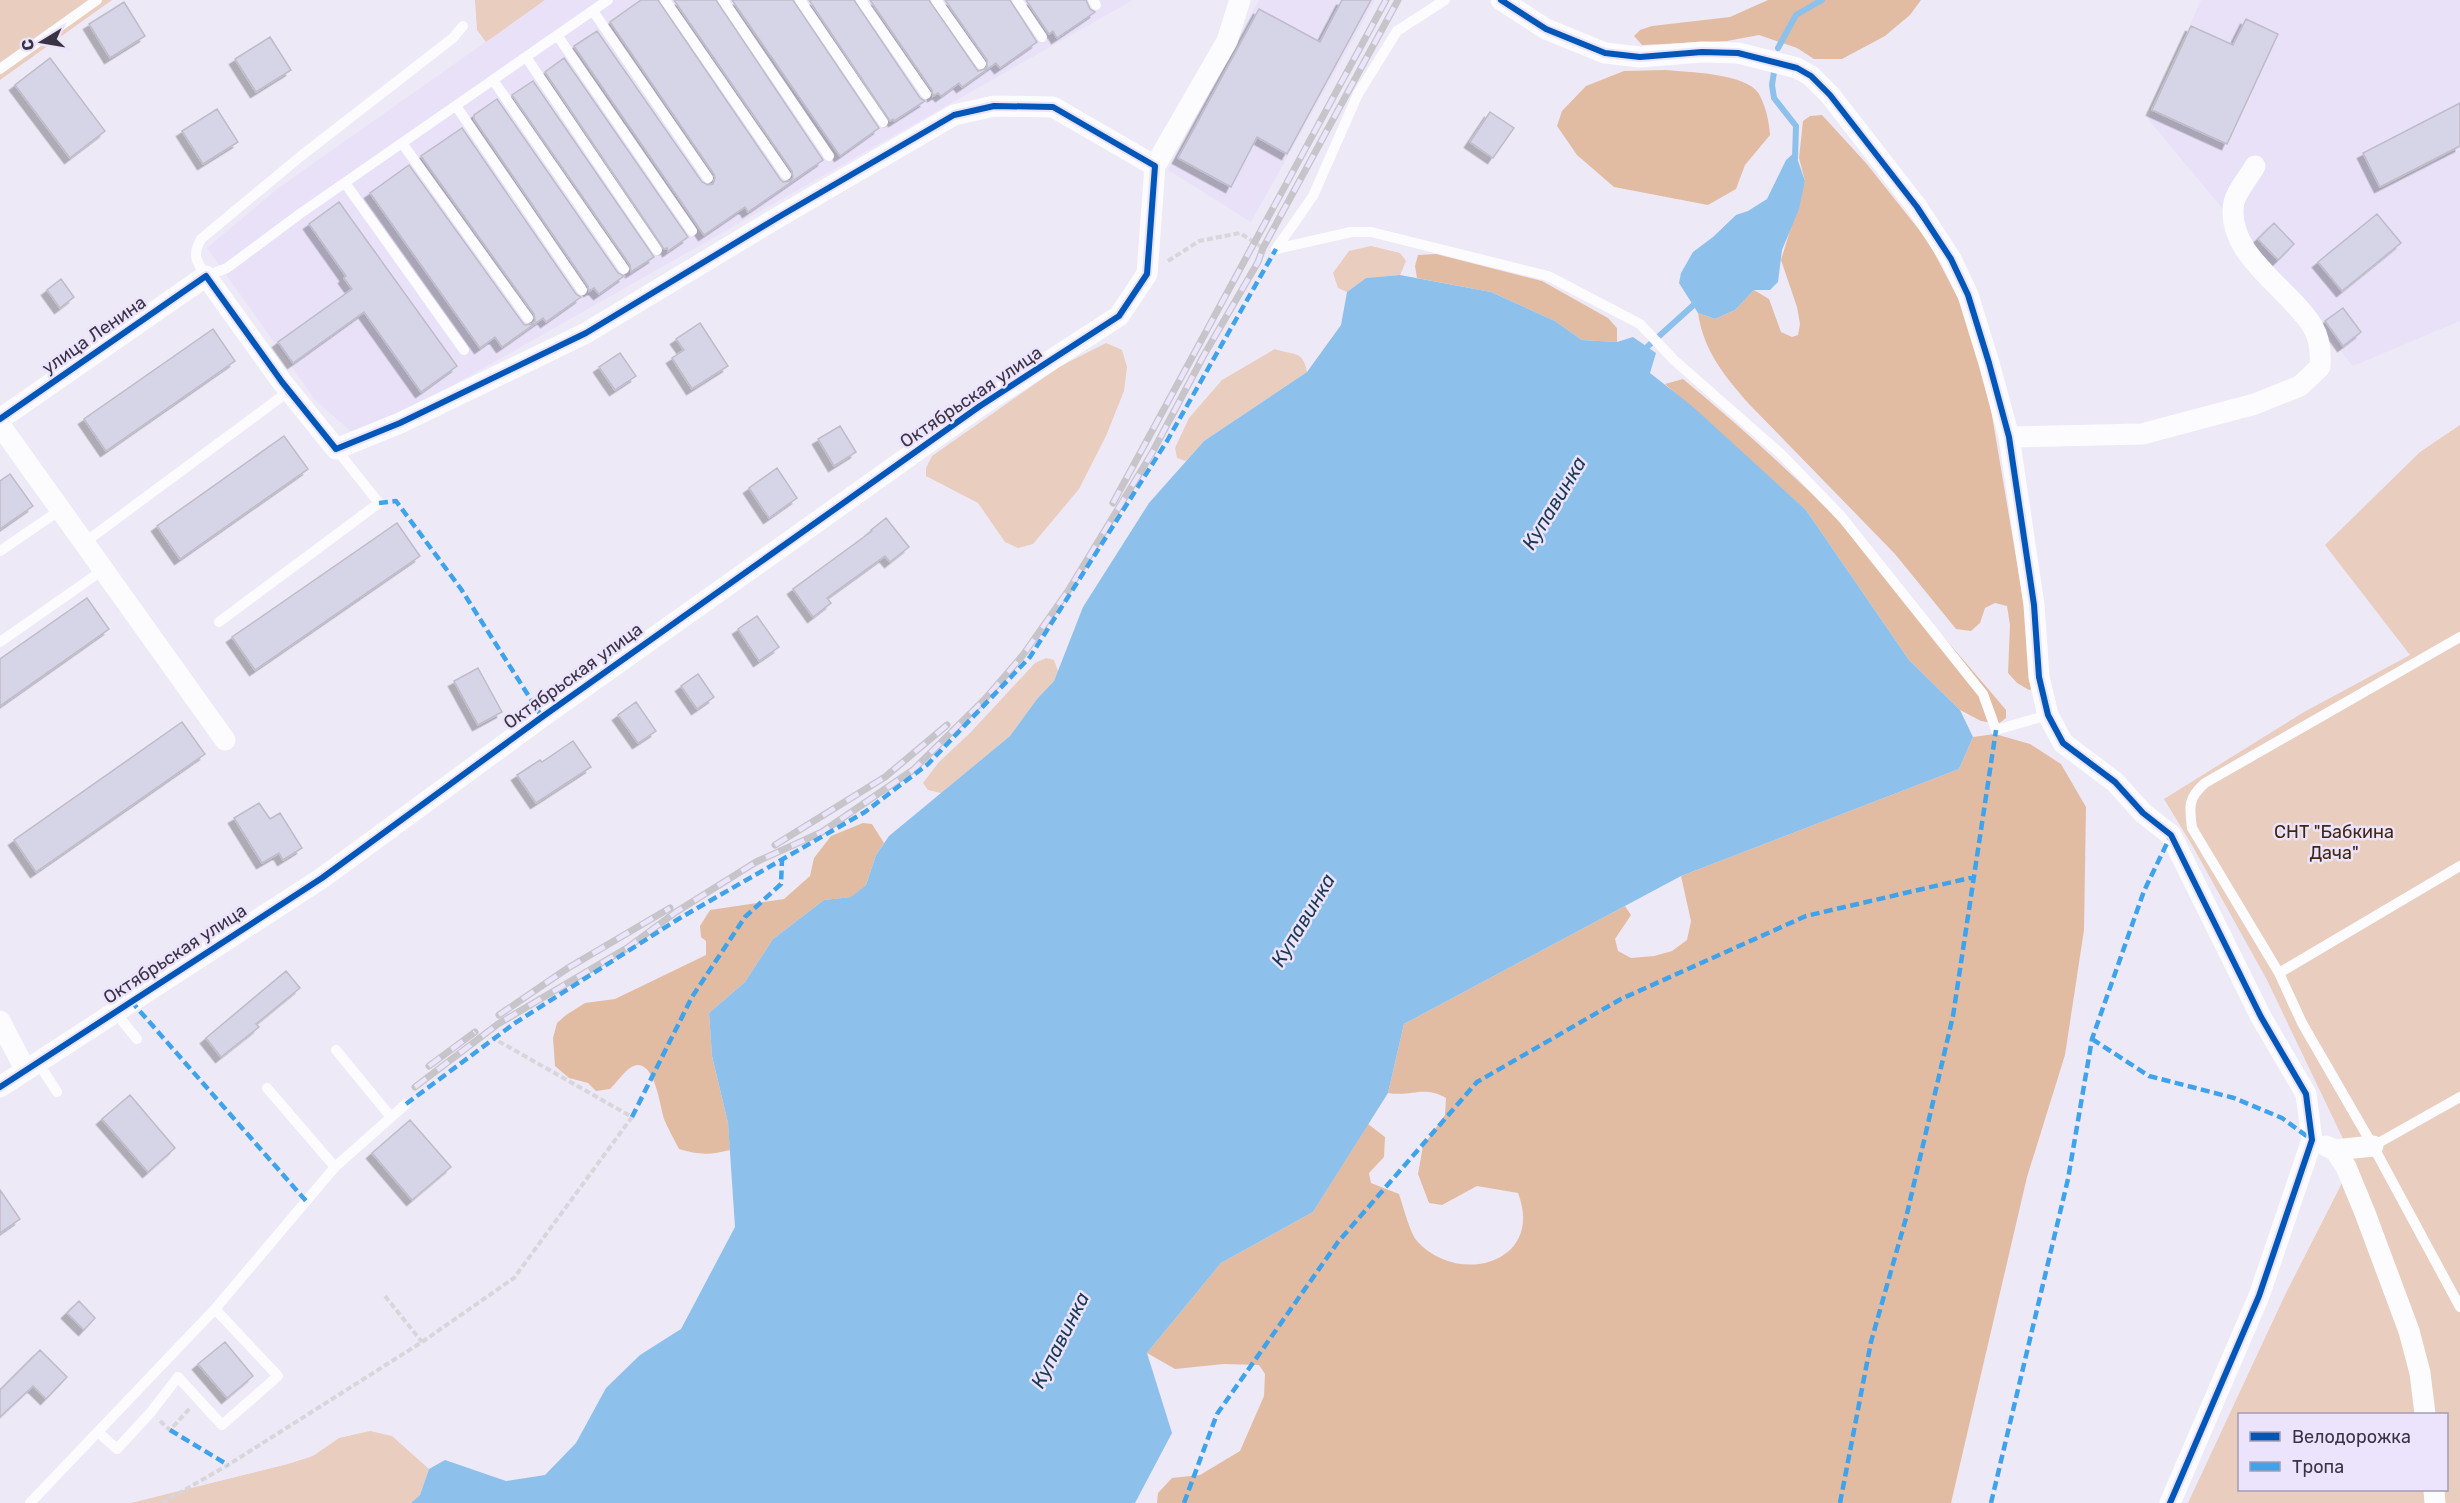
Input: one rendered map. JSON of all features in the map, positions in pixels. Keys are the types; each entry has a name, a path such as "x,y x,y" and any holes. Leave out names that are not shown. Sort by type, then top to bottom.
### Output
{"street":[{"path":"1147,274 1155,166 1227,41 1240,0"},
{"path":"1501,0 1546,28 1605,53 1640,57 1702,52 1738,52 1797,68 1811,76 1830,95 1917,207 1951,260 1968,295 2009,437 2034,605 2039,677 2048,715 2062,743 2115,782 2143,813 2171,835 2261,1017 2306,1094 2312,1140 2259,1296 2170,1503"},
{"path":"206,276 289,391 336,449 400,423 586,333 954,115 994,106 1053,107 1155,166"},
{"path":"2009,437 2142,434 2255,404 2300,386 2320,367 2322,354 2313,327 2238,240 2233,222 2234,200 2255,166"},
{"name":"Октябрьская улица","path":"0,1087 321,878 542,717 980,406 1119,316 1147,274"},
{"name":"улица Ленина","path":"0,419 206,276"},
{"path":"0,425 225,740"},
{"path":"0,1021 31,1065"},
{"path":"2312,1140 2335,1150 2373,1146"},
{"path":"2335,1150 2346,1167 2365,1213 2409,1331 2420,1373 2425,1413"}],"lane":[{"path":"0,69 97,0"},
{"path":"463,26 453,38 301,156 201,239 195,250 195,260 206,276 227,268 608,0"},
{"path":"665,0 786,175"},
{"path":"723,0 829,156"},
{"path":"800,0 883,122"},
{"path":"861,0 926,94"},
{"path":"936,0 981,64"},
{"path":"1017,0 1042,36"},
{"path":"1276,249 1312,196 1358,94 1397,31 1445,0"},
{"path":"593,10 708,178"},
{"path":"557,35 692,231"},
{"path":"526,57 657,250"},
{"path":"494,80 624,269"},
{"path":"456,106 582,290"},
{"path":"402,143 528,318"},
{"path":"345,183 464,350"},
{"path":"1276,249 1351,232 1371,232 1548,276 1640,324 1674,360 1782,455 1841,516 1983,694 1996,730 2048,715"},
{"path":"84,543 289,391"},
{"path":"219,622 379,503 336,449"},
{"path":"0,551 60,510"},
{"path":"0,642 104,570"},
{"path":"2459,1308 2373,1146 2302,1023 2278,973 2192,828 2189,810 2193,794 2215,777 2460,637"},
{"path":"2278,973 2460,866"},
{"path":"114,1011 137,1039"},
{"path":"336,1050 391,1117"},
{"path":"31,1065 57,1092"},
{"path":"267,1088 335,1167"},
{"path":"2373,1146 2460,1096"},
{"path":"30,1503 99,1433 215,1308 335,1167 406,1104"},
{"path":"99,1433 117,1449 151,1412 178,1377 222,1425 278,1376 215,1308"}],"path":[{"path":"1147,274 1199,241 1240,233 1263,248 1276,249"},
{"path":"162,1503 228,1465 422,1342 514,1278 632,1117 493,1038"},
{"path":"385,1296 422,1342"},
{"path":"151,1412 170,1430 198,1399"}],"shaded area":[{"path":"545,0 1133,0 443,391 355,435 316,401 207,248 277,189"},
{"path":"1259,0 1375,0 1251,222 1168,170"},
{"path":"1768,0 1921,0 1910,15 1885,36 1842,59 1814,59 1797,48 1759,35 1727,41 1642,45 1634,36 1640,30 1652,26 1730,17"},
{"path":"2201,0 2460,0 2460,321 2353,366 2148,119"},
{"path":"1664,70 1716,75 1742,82 1759,94 1765,109 1770,135 1745,165 1736,189 1708,205 1614,187 1577,155 1557,126 1562,111 1586,86 1624,71"},
{"path":"1822,115 1866,163 1928,241 1962,306 1988,392 2038,687 2029,690 2017,683 2008,673 2010,625 2007,606 1995,603 1985,608 1980,623 1971,631 1956,629 1895,554 1749,404 1723,373 1705,340 1698,313 1715,319 1735,310 1754,290 1769,299 1781,332 1792,337 1798,335 1800,324 1797,307 1781,260 1805,181 1799,158 1803,121 1810,116"},
{"path":"1436,254 1542,281 1608,318 1617,328 1617,342 1582,340 1555,321 1491,292 1417,278 1415,266 1418,255"},
{"path":"1683,379 1810,492 1861,544 1983,682 2006,710 2006,718 1998,724 1981,721 1960,710 1909,660 1806,510 1665,384"},
{"path":"1995,734 2030,744 2061,764 2086,807 2084,930 2065,1055 2027,1177 1951,1503 1157,1503 1158,1493 1172,1478 1200,1475 1240,1451 1264,1396 1265,1374 1259,1365 1224,1364 1175,1369 1147,1353 1221,1263 1313,1212 1368,1124 1385,1137 1384,1157 1369,1173 1371,1183 1399,1194 1414,1237 1434,1255 1454,1263 1474,1264 1493,1260 1509,1251 1519,1236 1523,1217 1518,1193 1477,1186 1442,1205 1429,1203 1418,1174 1423,1146 1445,1115 1446,1098 1431,1092 1388,1093 1404,1024 1625,906 1631,915 1615,939 1618,951 1631,958 1654,956 1672,951 1687,940 1691,921 1681,876 1959,769 1973,737"},
{"path":"863,823 872,824 884,843 876,855 866,885 852,897 824,900 773,939 745,982 709,1013 712,1056 728,1123 730,1150 704,1154 679,1149 664,1119 654,1083 645,1068 638,1065 630,1068 610,1089 596,1091 588,1083 569,1078 555,1066 553,1038 557,1023 566,1015 585,1003 615,999 706,955 706,941 701,937 700,926 710,910 784,899 810,876 814,858 831,836"}],"green space":[{"path":"0,0 112,0 0,80"},
{"path":"475,0 545,0 486,42 477,30"},
{"path":"1371,246 1400,253 1406,261 1400,275 1366,278 1347,292 1338,288 1333,273 1349,251"},
{"path":"1106,343 1122,350 1127,367 1124,391 1106,436 1079,489 1033,544 1018,548 1005,542 978,503 926,476 926,468 932,456 1059,367"},
{"path":"1275,349 1300,356 1307,372 1204,441 1186,461 1177,458 1175,448 1189,418 1222,380"},
{"name":"СНТ \"Бабкина Дача\"","path":"2460,425 2460,1503 2188,1503 2285,1295 2341,1185 2346,1145 2267,980 2164,799 2304,712 2410,655 2325,545 2420,452"},
{"path":"1046,658 1054,660 1058,671 1054,681 1037,699 1010,736 941,793 928,790 923,783 939,762 970,733 1035,663"},
{"path":"370,1431 392,1436 429,1469 420,1495 411,1503 131,1503 288,1464 313,1456 339,1438"}],"water":[{"path":"1795,152 1805,181 1799,209 1782,250 1778,282 1770,290 1754,290 1735,310 1715,319 1698,313 1679,283 1681,273 1693,252 1736,215 1748,211 1767,199 1786,160"},
{"name":"Купавинка","path":"1400,275 1491,292 1555,321 1582,340 1617,342 1633,337 1656,353 1650,373 1692,406 1806,510 1909,660 1960,710 1973,737 1959,769 1681,876 1404,1024 1388,1093 1313,1212 1221,1263 1147,1353 1172,1433 1135,1503 411,1503 420,1495 429,1469 445,1460 506,1481 545,1475 576,1443 606,1388 640,1355 681,1329 735,1227 728,1123 712,1056 709,1013 745,982 773,939 824,900 851,897 866,885 876,855 889,836 1010,736 1037,699 1054,681 1083,607 1149,503 1204,441 1307,372 1341,325 1347,292 1366,278"}],"building":[{"path":"641,0 658,0 780,179 783,182 790,181 793,178 792,171 674,0 716,0 823,160 748,212 745,207 704,235 574,46 597,31 702,182 708,185 713,184 714,174 610,22"},
{"path":"732,0 793,0 879,128 840,156"},
{"path":"809,0 854,0 920,98 925,101 894,121 893,119 890,121"},
{"path":"870,0 929,0 978,71 987,68 987,60 945,0 1010,0 1037,42 1000,68 996,63 962,87 959,83 941,96 938,93 933,96 932,90"},
{"path":"1026,0 1086,0 1090,9 1095,12 1057,38 1053,31 1049,34"},
{"path":"1342,0 1371,0 1287,154 1257,137 1231,187 1178,158 1259,9 1320,42"},
{"path":"124,2 145,36 110,58 89,24"},
{"path":"2246,19 2278,34 2227,144 2152,110 2191,26 2233,45"},
{"path":"270,37 291,70 256,92 235,59"},
{"path":"50,58 105,131 70,158 15,85"},
{"path":"564,58 688,237 668,251 667,248 664,249 545,72"},
{"path":"533,81 654,257 631,272 630,265 512,95"},
{"path":"497,99 618,273 624,276 599,294 594,288 589,291 588,286 474,119 474,115"},
{"path":"2460,103 2460,146 2380,187 2363,153"},
{"path":"217,109 238,142 203,164 182,131"},
{"path":"1490,112 1514,128 1493,158 1470,142"},
{"path":"462,128 576,294 581,297 546,322 543,318 502,347 495,337 480,348 370,193 409,165 522,322 525,325 532,324 535,321 534,314 421,156"},
{"path":"339,202 457,366 421,392 364,312 293,363 278,342 352,289 344,278 346,276 309,224"},
{"path":"2377,214 2401,243 2342,291 2318,262"},
{"path":"2274,223 2294,244 2278,260 2258,239"},
{"path":"61,279 74,297 60,308 47,290"},
{"path":"2343,308 2361,332 2343,346 2325,321"},
{"path":"700,323 728,366 692,389 672,358 684,350 676,339"},
{"path":"213,329 235,361 106,451 84,419"},
{"path":"620,353 636,376 615,390 599,367"},
{"path":"840,426 856,452 834,466 818,439"},
{"path":"284,436 308,469 180,559 157,526"},
{"path":"777,468 797,498 769,518 749,488"},
{"path":"10,474 33,506 0,529 0,481"},
{"path":"886,518 909,547 890,562 885,556 827,598 831,603 813,617 793,589 872,531"},
{"path":"397,523 420,556 255,670 232,637"},
{"path":"87,598 109,629 0,706 0,659"},
{"path":"757,616 779,647 759,661 738,629"},
{"path":"478,668 502,712 478,725 454,681"},
{"path":"698,674 714,697 697,709 681,686"},
{"path":"636,702 656,731 638,743 618,715"},
{"path":"182,722 205,754 36,872 14,840"},
{"path":"573,741 591,767 536,803 517,775 540,760 542,762"},
{"path":"259,803 270,819 280,813 302,848 283,860 279,853 262,863 234,818"},
{"path":"286,971 300,988 256,1024 259,1027 221,1057 206,1038"},
{"path":"130,1095 175,1148 148,1172 102,1119"},
{"path":"410,1120 451,1167 412,1200 372,1153"},
{"path":"0,1190 20,1219 0,1233"},
{"path":"79,1301 95,1318 84,1330 67,1313"},
{"path":"225,1342 253,1376 227,1398 198,1364"},
{"path":"40,1350 67,1377 46,1399 33,1386 0,1417 0,1390"}],"waterway":[{"path":"1778,48 1796,15 1822,0"},
{"path":"1774,72 1772,85 1774,98 1796,126 1795,158"},
{"path":"1647,347 1698,301"}],"railway":[{"path":"1113,503 1386,0"},
{"path":"415,1087 498,1024 627,948 676,912 756,862 822,832 913,770 985,699 1023,655 1068,591 1152,453 1204,355 1258,262 1263,248 1398,0"},
{"path":"775,845 885,777 947,725"},
{"path":"499,1015 568,968 670,908"},
{"path":"429,1066 475,1032"}],"marked path":[{"path":"406,1104 515,1023 680,918 865,812 928,764 1030,657 1167,441 1276,249"},
{"path":"379,503 396,501 461,589 542,717"},
{"path":"1840,1503 1871,1342 1906,1218 1953,1016 1996,730"},
{"path":"1991,1503 2068,1179 2092,1039 2144,891 2171,835"},
{"path":"632,1117 692,997 745,917 781,884 782,860"},
{"path":"1184,1503 1217,1414 1338,1242 1477,1082 1621,999 1806,916 1974,877"},
{"path":"131,1001 306,1201"},
{"path":"2092,1039 2149,1076 2234,1098 2282,1118 2312,1140"},
{"path":"170,1430 228,1465"}],"cycle path":[{"path":"1501,0 1546,29 1605,53 1640,57 1702,52 1738,53 1797,68 1811,76 1830,95 1917,207 1951,259 1968,295 2009,437 2034,605 2039,677 2048,715 2063,743 2115,782 2143,813 2171,835 2261,1017 2306,1094 2312,1140 2259,1296 2170,1503"},
{"path":"0,419 206,276 282,382 336,449 400,423 586,333 954,115 994,106 1053,107 1155,166 1147,274 1119,316 980,406 542,717 322,878 0,1087"}]}
